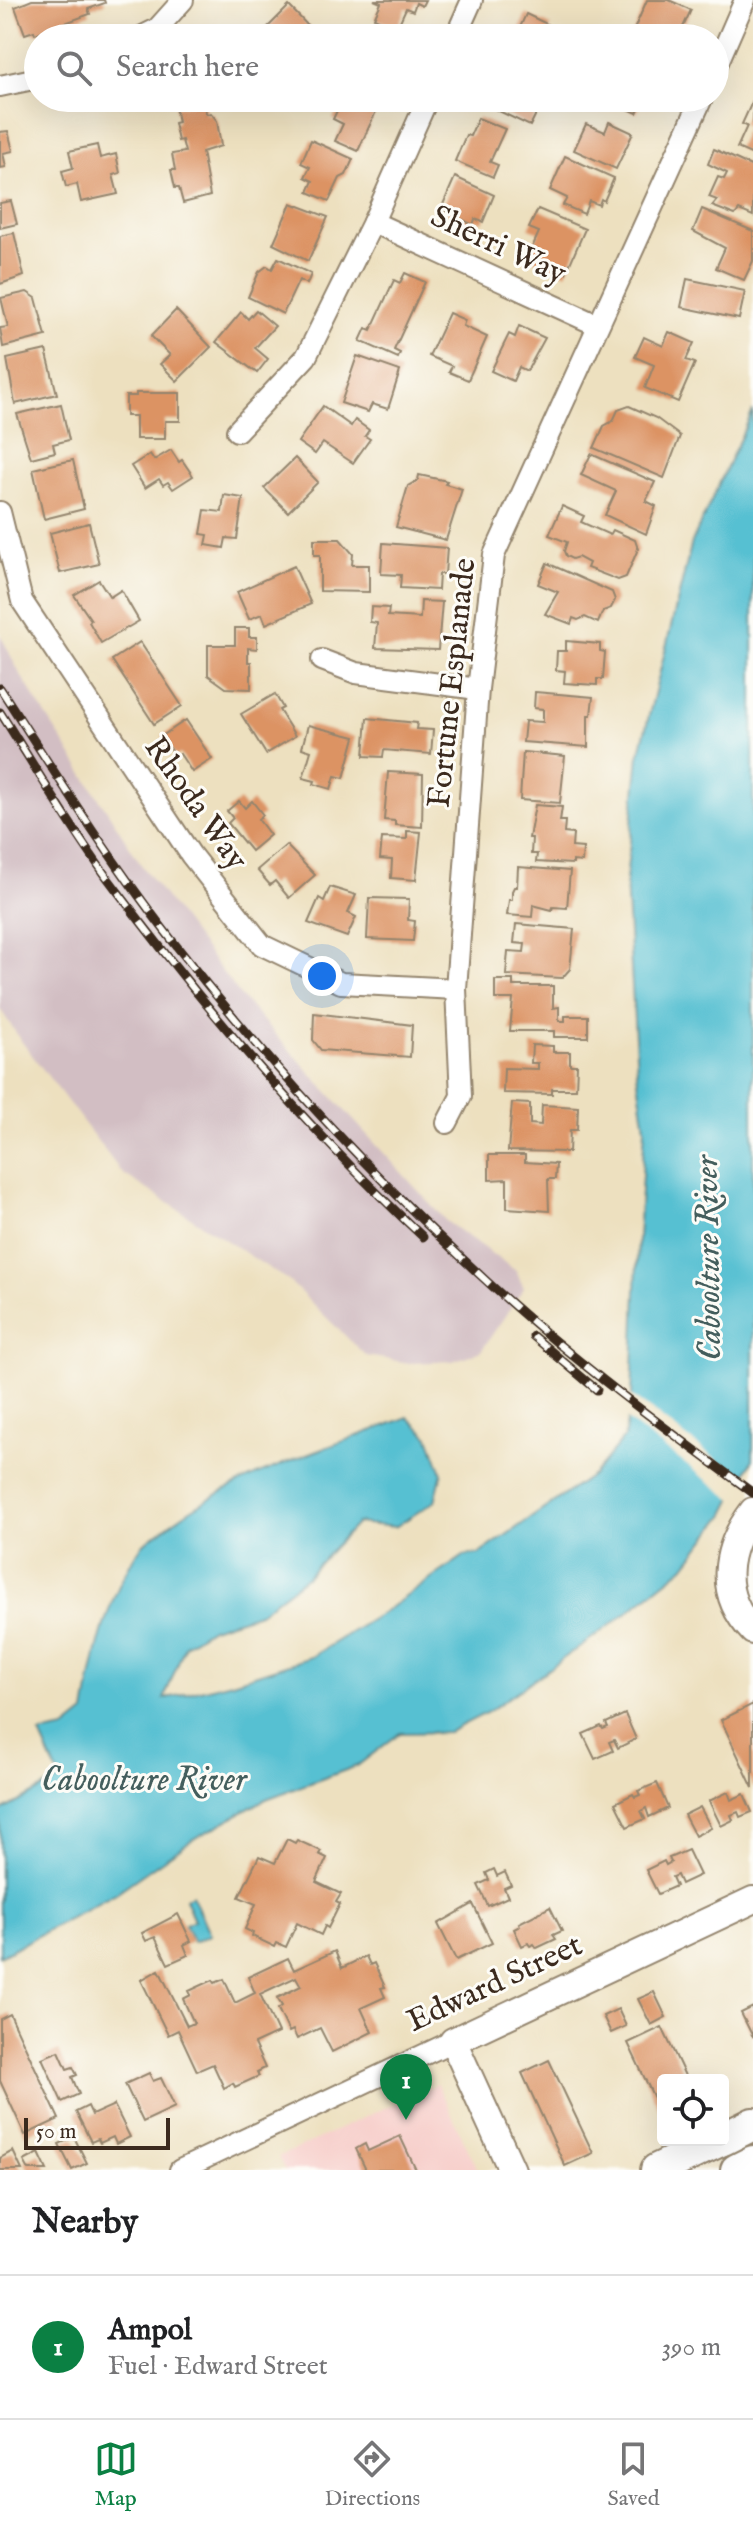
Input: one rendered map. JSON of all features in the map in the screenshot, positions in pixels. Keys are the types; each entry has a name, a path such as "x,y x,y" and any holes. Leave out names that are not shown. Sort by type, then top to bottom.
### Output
{"main road":[{"path":"729,2136 753,2124"},
{"path":"657,2170 707,2146"},
{"path":"737,2170 753,2162"}],"street":[{"path":"161,24 183,0"},
{"path":"461,24 472,0"},
{"path":"729,37 745,0"},
{"path":"0,86 24,81"},
{"path":"237,431 306,357 373,222 422,112"},
{"name":"Fortune Esplanade","path":"447,1123 461,1096 456,989 478,689 494,555 696,112"},
{"name":"Sherri Way","path":"373,222 597,325"},
{"name":"Rhoda Way","path":"0,512 22,601 191,855 262,945 341,983 456,989"},
{"path":"322,660 356,673 478,689"},
{"path":"753,1511 738,1531 727,1565 733,1602 753,1631"},
{"name":"Edward Street","path":"180,2170 753,1900"},
{"path":"453,2041 512,2170"}],"shaded area":[{"path":"0,634 20,674 144,869 242,998 446,1221 516,1271 524,1288 481,1351 453,1361 410,1363 366,1356 289,1281 122,1173 22,1042 0,1009"},
{"path":"437,2084 478,2170 285,2170 278,2157"}],"water":[{"name":"Caboolture River","path":"753,411 753,1459 725,1514 684,1567 616,1621 488,1712 449,1732 400,1733 357,1766 266,1799 193,1839 116,1893 0,1956 0,1812 60,1779 40,1734 65,1729 85,1713 98,1648 111,1606 129,1566 146,1542 221,1492 314,1452 408,1417 429,1437 442,1473 435,1501 395,1527 357,1523 306,1577 259,1613 211,1628 185,1645 164,1699 311,1657 464,1556 479,1554 594,1474 624,1438 632,1395 645,1128 637,1073 626,880 639,756 692,542"},
{"path":"192,1895 210,1935 193,1942 185,1924 194,1920 185,1899"}],"pier":[{"path":"628,1393 746,1482 736,1502 624,1418"}],"building":[{"path":"32,0 104,0 105,3 88,9 90,14 62,24 24,24 24,31 15,7"},
{"path":"374,0 425,0 422,6 416,3 413,11 406,8 399,24 388,24 374,18 381,3"},
{"path":"647,0 669,0 691,10 684,24 636,24"},
{"path":"289,6 306,24 271,24"},
{"path":"526,14 547,24 522,24"},
{"path":"753,100 753,155 737,148 747,126 742,124"},
{"path":"176,112 211,113 217,121 221,146 202,152 210,196 183,203 171,170 175,170 172,154 185,152 182,140 178,141 174,123 178,122"},
{"path":"336,112 376,112 358,151 335,141 343,124 333,119"},
{"path":"501,112 537,112 530,126"},
{"path":"478,118 505,129 490,162 498,165 493,177 455,161 466,135 470,136"},
{"path":"609,122 633,133 616,169 574,150 586,124 605,132"},
{"path":"8,131 13,151 3,153 6,167 0,168 0,132"},
{"path":"311,140 353,159 329,201 308,192 313,181 305,177 310,167 301,163"},
{"path":"97,145 100,158 116,154 120,173 113,175 118,194 81,202 77,184 66,187 62,171 73,168 69,151"},
{"path":"714,149 753,167 753,216 739,210 735,215 712,206 717,200 709,197 718,177 724,179 727,173 708,164"},
{"path":"565,156 614,178 604,201 601,199 599,205 589,201 584,214 563,205 567,198 550,190"},
{"path":"455,177 494,195 483,222 475,219 473,225 441,209"},
{"path":"11,201 17,224 0,228 0,203"},
{"path":"291,203 328,217 308,261 273,244"},
{"path":"538,209 585,229 566,273 528,257 539,232 529,228"},
{"path":"702,209 753,231 753,261 744,280 716,268 725,248 693,231"},
{"path":"14,233 24,276 0,284 0,236"},
{"path":"278,258 311,274 307,284 299,280 283,314 248,297 259,272 267,266 272,269"},
{"path":"405,273 425,282 394,350 400,353 398,358 360,341 366,328 371,330 394,280 400,283"},
{"path":"687,279 745,291 739,319 681,307"},
{"path":"27,292 36,298 46,336 3,347 0,328 8,327 1,298"},
{"path":"176,310 211,347 177,381 160,364 170,355 151,336"},
{"path":"256,310 275,326 255,348 268,359 257,373 216,342 241,312 248,319"},
{"path":"449,313 465,320 463,326 487,337 468,380 449,372 452,366 429,356"},
{"path":"519,326 545,338 527,371 519,367 513,381 491,371 509,334 515,337"},
{"path":"669,332 694,343 686,360 695,363 678,402 645,388 654,365 635,357 644,337 663,346"},
{"path":"46,350 57,394 15,404 7,359"},
{"path":"357,356 400,371 388,409 372,404 368,412 341,403"},
{"path":"136,393 180,393 180,421 165,421 165,439 136,439 136,416 126,416 126,396 136,396"},
{"path":"61,404 69,440 53,444 55,452 31,458 17,414"},
{"path":"323,406 351,426 355,420 369,430 365,436 370,439 353,463 323,443 315,454 298,442"},
{"path":"629,406 656,418 680,436 664,478 594,448 604,426 613,421 618,410"},
{"path":"171,450 193,476 173,489 168,482 163,485 159,479 145,488 131,466 150,454 154,460"},
{"path":"591,454 655,482 646,501 656,506 646,534 605,515 616,491 581,475"},
{"path":"295,458 318,482 288,512 264,488"},
{"path":"73,460 84,509 44,519 33,469"},
{"path":"419,475 447,481 445,484 462,489 446,540 396,527 408,486 418,480"},
{"path":"224,495 243,498 237,539 226,538 224,548 206,545 208,535 201,534 205,510 222,512"},
{"path":"562,506 584,516 581,522 610,535 613,530 635,540 638,549 626,577 618,580 587,568 589,563 578,557 572,559 566,556 567,542 549,535"},
{"path":"89,523 99,564 60,573 50,533"},
{"path":"314,539 340,539 353,554 352,565 369,565 369,592 320,591 320,555 314,555"},
{"path":"383,543 447,548 445,574 439,574 438,590 400,588 401,575 381,574"},
{"path":"547,563 612,592 615,600 611,608 603,611 598,623 585,617 578,620 573,618 571,624 545,614 558,592 538,584"},
{"path":"294,566 311,604 266,624 262,614 249,619 237,592"},
{"path":"99,580 110,597 121,590 139,621 101,643 89,622 91,620 74,595"},
{"path":"421,601 442,602 438,650 375,648 377,623 370,622 371,607 389,608 388,616 420,618"},
{"path":"235,628 249,628 249,637 257,637 257,649 248,648 251,689 226,688 208,675 208,645 235,645"},
{"path":"566,641 600,644 600,651 605,652 603,679 597,679 597,685 564,683 565,671 556,670 557,651 566,651"},
{"path":"140,642 182,706 154,724 112,660"},
{"path":"535,692 593,697 591,715 588,715 588,747 523,742 525,721 543,722 543,709 534,708"},
{"path":"275,694 283,708 279,710 295,736 266,754 241,714"},
{"path":"367,718 417,723 416,729 433,730 431,754 384,750 383,757 364,756"},
{"path":"186,720 212,759 192,772 180,754 176,757 162,736"},
{"path":"308,725 355,737 344,778 335,776 331,789 303,778 311,751 302,748"},
{"path":"523,752 565,756 560,803 520,800"},
{"path":"388,772 423,774 422,827 395,825 395,821 384,820"},
{"path":"239,801 245,808 252,801 263,815 258,819 270,835 251,851 228,823 233,818 227,811"},
{"path":"535,805 562,807 560,821 565,821 564,833 573,834 572,847 583,848 582,862 536,862 537,854 531,854 532,838 529,838"},
{"path":"407,831 421,832 416,880 391,878 392,860 380,859 382,838 407,839"},
{"path":"286,845 315,875 289,898 275,881 270,885 257,870"},
{"path":"518,867 570,871 567,908 553,907 552,910 533,905 532,917 507,915 512,891 517,887"},
{"path":"330,887 356,895 348,913 356,917 347,937 308,923 319,898 324,901"},
{"path":"369,898 409,899 408,920 415,921 413,941 367,939"},
{"path":"516,924 574,929 570,969 562,978 506,975 508,951 524,952 525,944 514,943"},
{"path":"495,980 513,980 513,986 553,986 553,1008 559,1007 559,1021 565,1021 565,1016 588,1016 588,1037 554,1037 554,1031 510,1031 513,999 495,999"},
{"path":"314,1013 412,1025 410,1057 321,1050 313,1040"},
{"path":"532,1045 553,1046 553,1052 570,1052 570,1065 577,1065 576,1089 552,1089 552,1094 503,1093 504,1068 538,1069 538,1063 531,1063"},
{"path":"512,1103 530,1104 530,1124 541,1125 542,1105 578,1107 577,1130 570,1130 569,1152 508,1151"},
{"path":"489,1155 525,1155 525,1162 556,1164 555,1179 548,1179 549,1211 507,1208 507,1179 489,1180"},
{"path":"753,1704 753,1788 721,1720"},
{"path":"625,1714 636,1739 618,1748 614,1740 609,1742 613,1751 595,1759 583,1734 601,1726 603,1729 608,1727 606,1723"},
{"path":"657,1783 668,1808 649,1817 646,1808 641,1811 645,1819 627,1827 615,1803 633,1794 635,1797 640,1795 638,1791"},
{"path":"728,1792 731,1800 744,1794 752,1812 740,1817 738,1812 731,1815 733,1820 721,1826 709,1801"},
{"path":"700,1807 711,1828 695,1836 684,1815"},
{"path":"287,1839 321,1851 319,1854 327,1858 316,1882 341,1894 336,1902 340,1904 321,1935 297,1923 286,1947 277,1943 275,1947 252,1936 253,1933 245,1929 256,1904 239,1897 259,1856 275,1863"},
{"path":"688,1850 700,1875 681,1884 677,1875 672,1877 676,1886 658,1894 646,1870 664,1861 666,1865 671,1862 669,1858"},
{"path":"494,1869 497,1876 505,1872 511,1885 504,1888 508,1897 488,1906 478,1885 489,1880 486,1873"},
{"path":"473,1904 492,1943 456,1960 438,1924"},
{"path":"550,1907 562,1931 553,1935 556,1939 537,1948 528,1943 522,1946 514,1929 520,1926 519,1923"},
{"path":"178,1914 191,1941 184,1945 188,1955 168,1964 155,1937 146,1941 142,1933"},
{"path":"335,1951 342,1968 366,1956 370,1965 374,1963 385,1987 381,1988 385,1997 361,2008 372,2032 332,2052 320,2028 297,2039 293,2030 289,2032 278,2009 282,2006 277,1998 301,1986 296,1977 260,1994 278,2033 254,2044 265,2068 257,2072 259,2076 235,2087 233,2083 224,2088 213,2064 197,2071 178,2030 168,2035 141,1980 159,1970 187,2026 194,2023 183,1999 191,1995 189,1991 213,1980 215,1983 224,1979 235,2003 255,1993 248,1977 288,1958 294,1970"},
{"path":"654,1992 666,2017 651,2025 638,1999"},
{"path":"753,2007 753,2037 741,2013"},
{"path":"618,2009 626,2026 611,2033 603,2016"},
{"path":"10,2014 59,2119 25,2135 0,2081 0,2019"},
{"path":"662,2027 684,2074 657,2074 657,2104 628,2043"},
{"path":"59,2051 67,2069 73,2067 77,2075 72,2077 79,2094 62,2102 42,2058"},
{"path":"549,2060 593,2153 565,2166 522,2073"},
{"path":"149,2073 153,2081 161,2078 175,2107 143,2122 125,2084"},
{"path":"114,2105 130,2137 116,2144 113,2137 100,2143 98,2139 91,2142 76,2112 88,2106 92,2115"},
{"path":"400,2136 416,2170 366,2170 356,2149 365,2144 368,2151"},
{"path":"74,2137 87,2163 72,2170 59,2144"},
{"path":"13,2151 22,2170 0,2170 0,2158"},
{"path":"39,2153 47,2170 29,2170 24,2161"}],"railway":[{"path":"0,688 148,909 245,1031 324,1119 406,1204 523,1314 620,1393 753,1493"},
{"path":"0,712 92,856 179,971 296,1109 423,1237"},
{"path":"533,1336 597,1390"}],"place":[{"name":"Ampol","path":"406,2120"}]}
